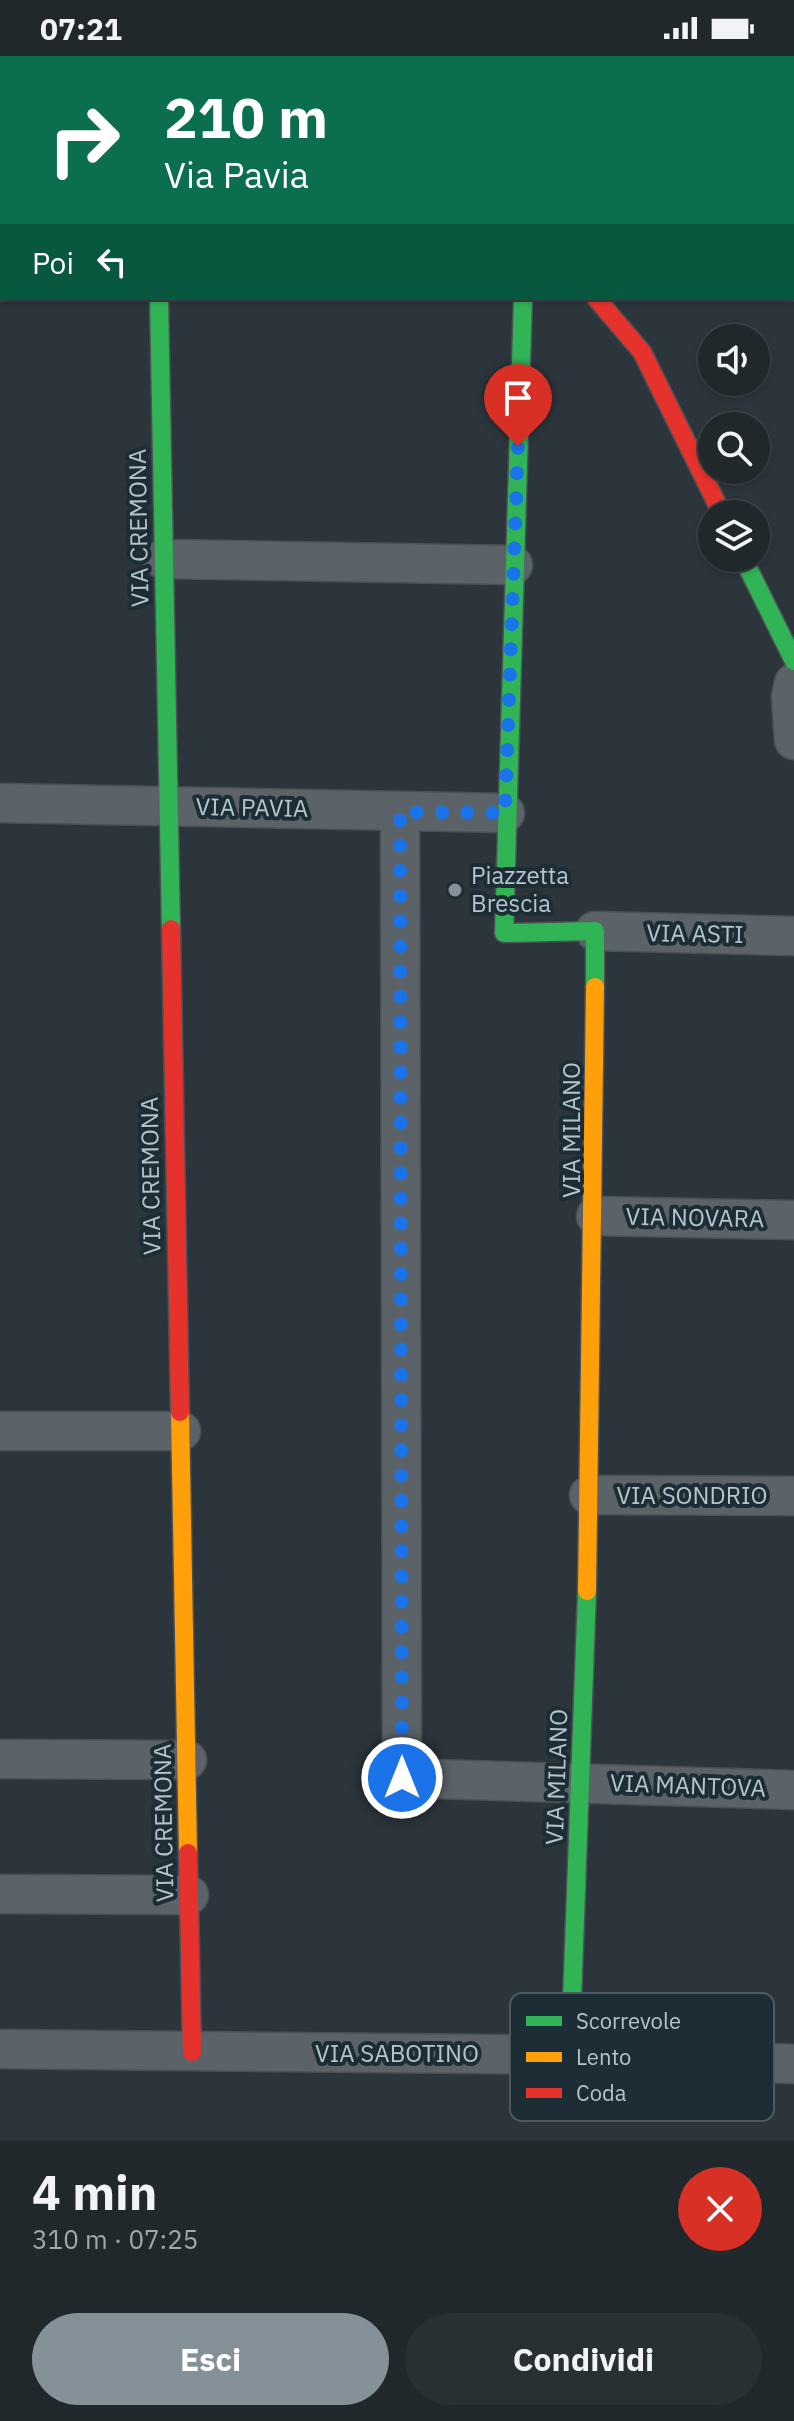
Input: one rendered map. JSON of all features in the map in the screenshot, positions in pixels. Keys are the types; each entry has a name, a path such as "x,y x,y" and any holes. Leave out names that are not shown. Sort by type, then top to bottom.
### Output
{"street":[{"name":"VIA CREMONA","path":"159,300 192,2052"},
{"path":"523,300 505,813 504,933 595,931"},
{"path":"598,300 642,352 715,500"},
{"path":"163,559 513,565"},
{"path":"750,572 794,661"},
{"path":"794,683 791,697 794,740"},
{"name":"VIA PAVIA","path":"0,803 505,813"},
{"name":"VIA MANTOVA","path":"400,812 402,1778 794,1790"},
{"name":"VIA MILANO","path":"573,1993 582,1783 596,1216 595,931"},
{"name":"VIA ASTI","path":"595,931 794,936"},
{"name":"VIA NOVARA","path":"596,1216 794,1220"},
{"path":"0,1431 181,1431"},
{"name":"VIA SONDRIO","path":"589,1495 794,1496"},
{"path":"0,1759 187,1760"},
{"path":"0,1894 189,1895"},
{"name":"VIA SABOTINO","path":"0,2049 510,2055"},
{"name":"VIA SABOTINO","path":"774,2063 794,2064"}],"traffic: fast":[{"path":"159,300 171,929"},
{"path":"523,300 504,933 595,931 595,987"},
{"path":"750,572 794,661"},
{"path":"572,1993 587,1591"}],"traffic: slow":[{"path":"587,1591 595,987"},
{"path":"180,1412 188,1853"}],"traffic: jam":[{"path":"598,300 642,352 715,500"},
{"path":"171,929 180,1412"},
{"path":"188,1853 192,2052"}],"place":[{"name":"Piazzetta Brescia","path":"455,890"}],"route":[{"path":"402,1778 400,812 505,813 518,446"}]}
